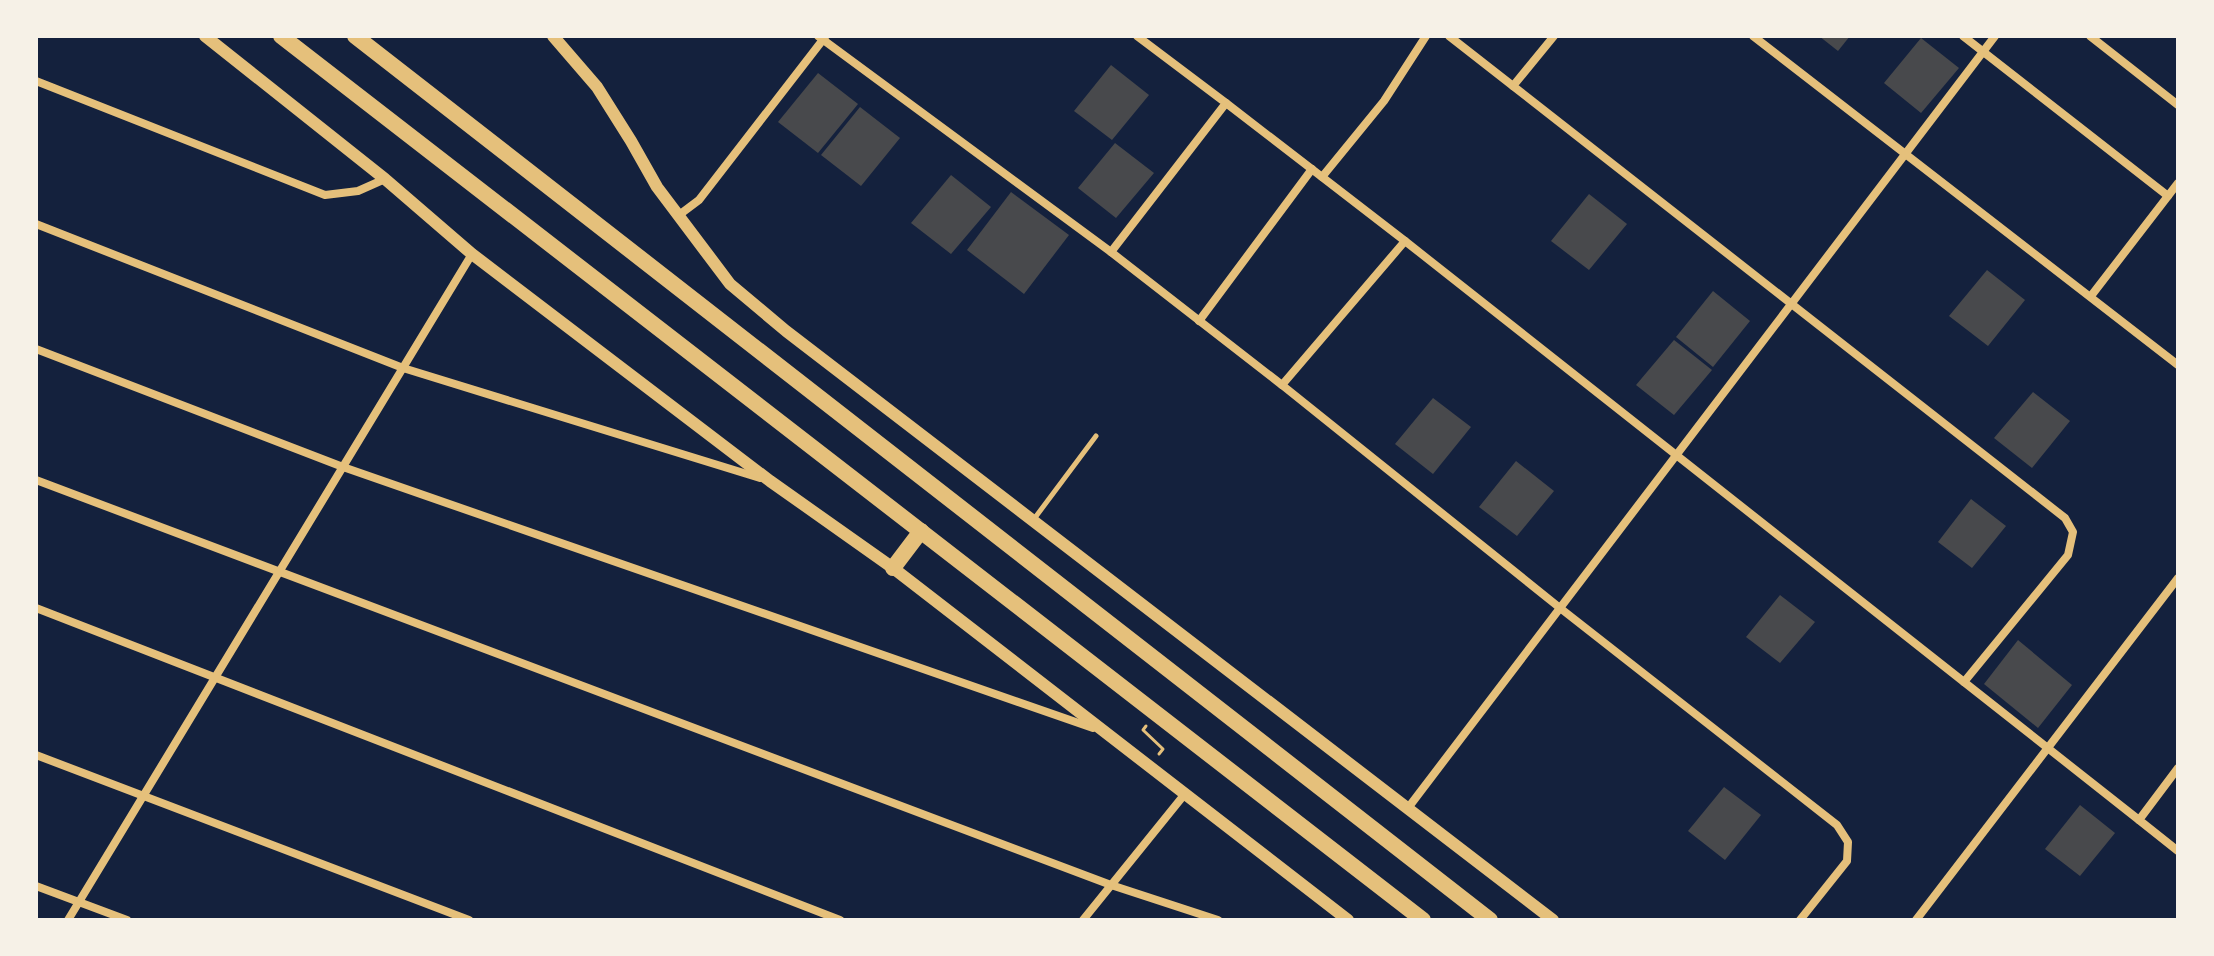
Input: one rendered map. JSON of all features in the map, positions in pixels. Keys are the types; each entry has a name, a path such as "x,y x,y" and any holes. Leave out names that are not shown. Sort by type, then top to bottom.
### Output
{"main road":[{"path":"281,36 1423,920"},
{"path":"355,36 1490,920"},
{"path":"893,568 921,531"}],"street":[{"path":"205,36 385,179 472,254 770,481 893,568 1097,729 1348,920"},
{"path":"553,36 597,87 657,187 730,284 786,331 1553,920"},
{"path":"1137,36 1405,241 2178,851"},
{"path":"1322,177 1384,101 1426,36"},
{"path":"1449,36 2065,518 2073,532 2068,555 1964,682"},
{"path":"1513,86 1554,36"},
{"path":"1753,36 2178,365"},
{"path":"1963,36 2168,196"},
{"path":"1408,808 1995,36"},
{"path":"2090,36 2178,105"},
{"path":"679,215 699,200 822,37 1111,252 1837,825 1848,842 1847,861 1800,920"},
{"path":"36,81 325,195 358,191 385,179"},
{"path":"1111,252 1226,103"},
{"path":"1199,321 1312,169"},
{"path":"2091,296 2178,183"},
{"path":"36,224 403,368 770,481"},
{"path":"1282,385 1405,241"},
{"path":"68,920 472,254"},
{"path":"36,349 343,467 1097,729"},
{"path":"36,480 1111,885 1218,920"},
{"path":"1916,920 2178,578"},
{"path":"36,608 840,920"},
{"path":"36,755 469,920"},
{"path":"2139,820 2178,768"},
{"path":"1083,920 1184,795"},
{"path":"36,886 127,920"}],"lane":[{"path":"1033,520 1096,436"}],"path":[{"path":"1148,766 1163,749 1143,730 1151,719"}],"building":[{"path":"1819,36 1850,36 1838,51"},
{"path":"1921,38 1959,68 1921,113 1884,83"},
{"path":"1111,65 1149,95 1112,140 1074,111"},
{"path":"818,73 858,104 818,153 778,122"},
{"path":"860,107 900,138 861,186 821,155"},
{"path":"1115,143 1154,173 1116,218 1078,188"},
{"path":"951,175 991,207 951,254 911,223"},
{"path":"1011,192 1069,235 1024,294 967,250"},
{"path":"1589,194 1627,224 1589,270 1551,241"},
{"path":"1987,270 2025,300 1988,346 1949,316"},
{"path":"1713,291 1750,321 1713,367 1676,337"},
{"path":"1674,340 1712,370 1674,415 1636,385"},
{"path":"2033,392 2070,421 2032,468 1994,438"},
{"path":"1433,398 1471,427 1433,474 1395,444"},
{"path":"1516,461 1554,491 1517,536 1479,507"},
{"path":"1971,499 2006,526 1972,568 1938,542"},
{"path":"1780,595 1815,622 1780,663 1746,637"},
{"path":"2018,640 2072,685 2038,728 1984,684"},
{"path":"1724,787 1761,815 1725,860 1688,831"},
{"path":"2080,805 2115,833 2080,876 2045,849"}]}
